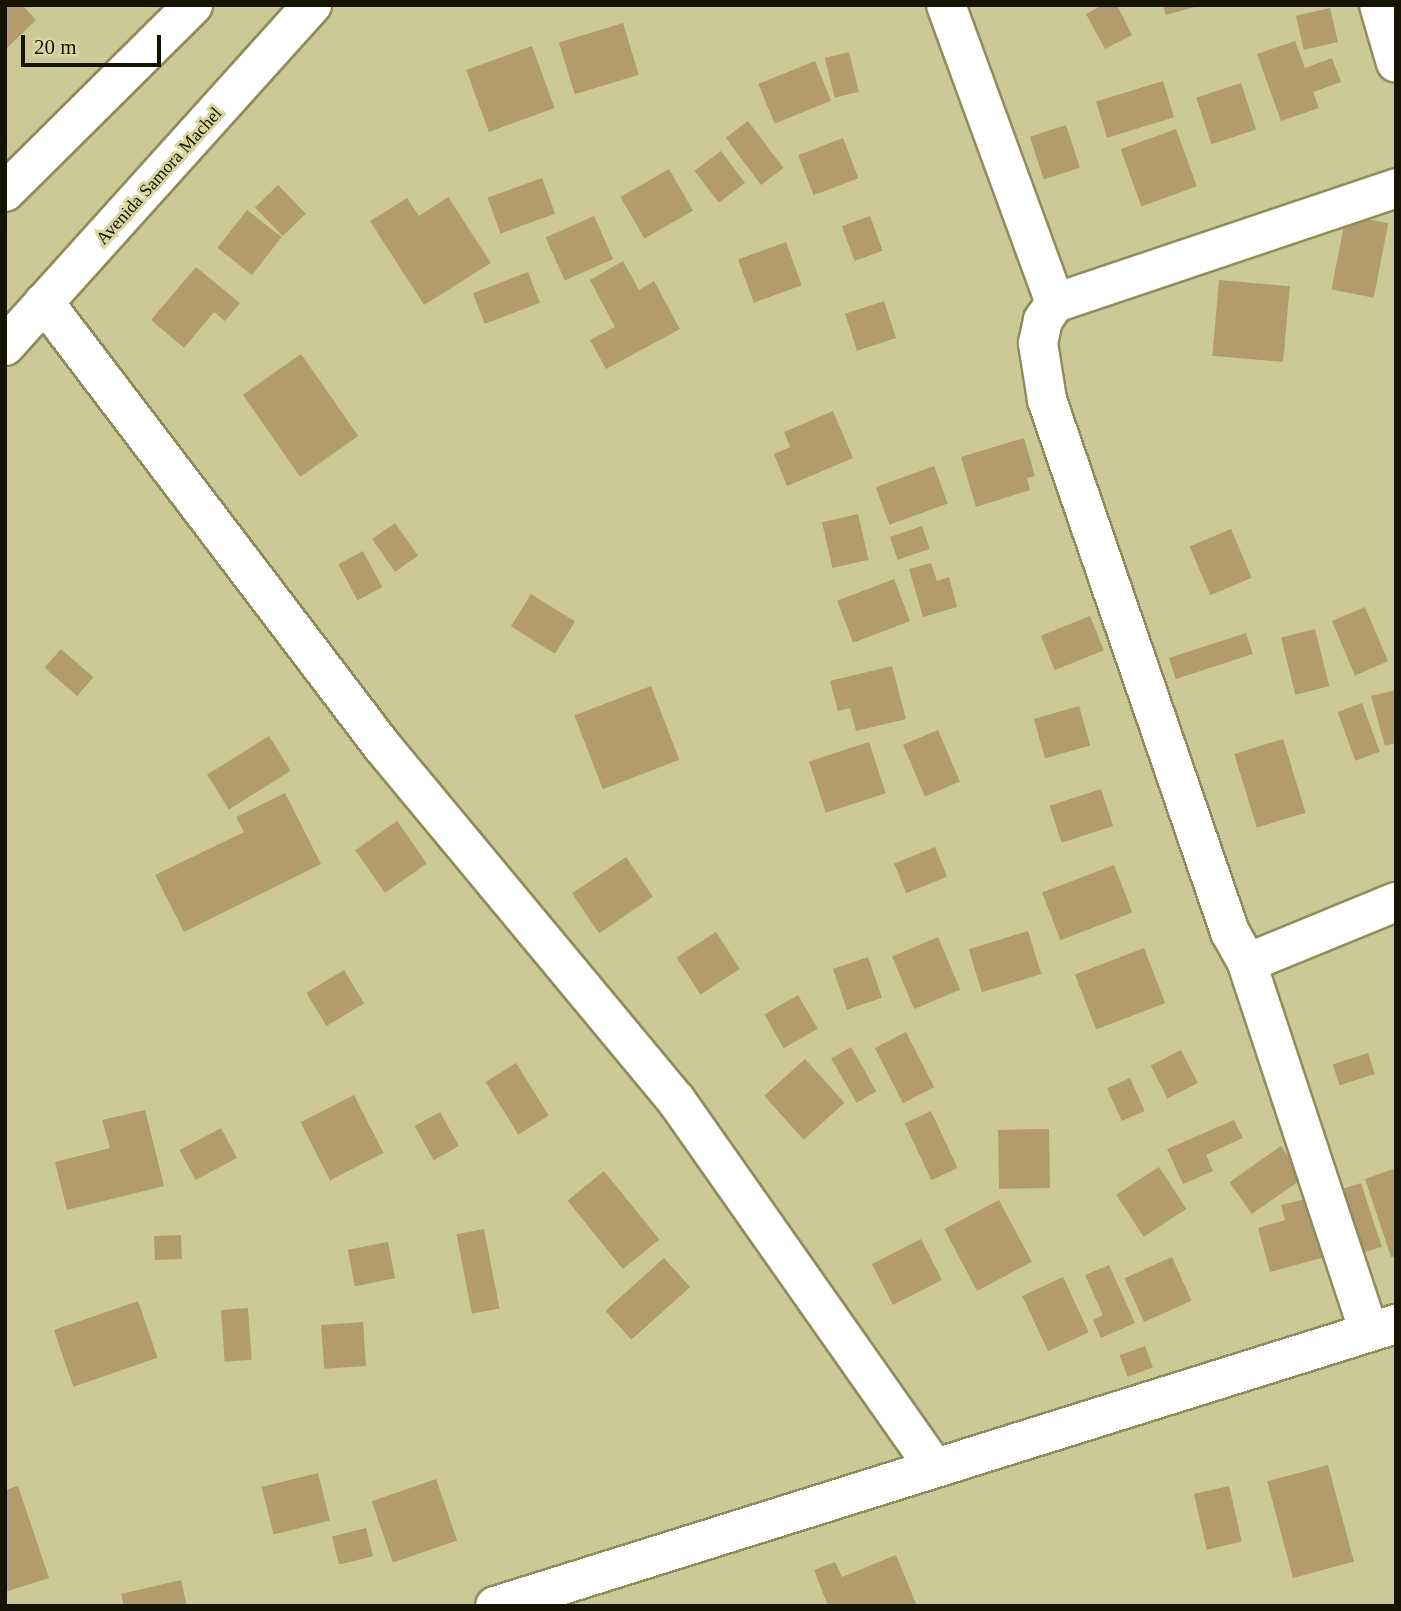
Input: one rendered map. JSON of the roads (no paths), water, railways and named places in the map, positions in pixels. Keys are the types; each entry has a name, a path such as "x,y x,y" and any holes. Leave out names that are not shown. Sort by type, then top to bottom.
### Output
{"main road":[{"path":"5,192 193,5"},
{"name":"Avenida Samora Machel","path":"5,346 312,5"},
{"path":"946,5 1055,303"},
{"path":"1379,5 1396,62"},
{"path":"495,1606 593,1592 933,1465 1383,1328 1247,963 1230,932 1047,400 1038,342 1043,320 1055,303 1396,188"},
{"path":"44,302 382,746 676,1100 933,1465"},
{"path":"1247,963 1396,902"}]}
